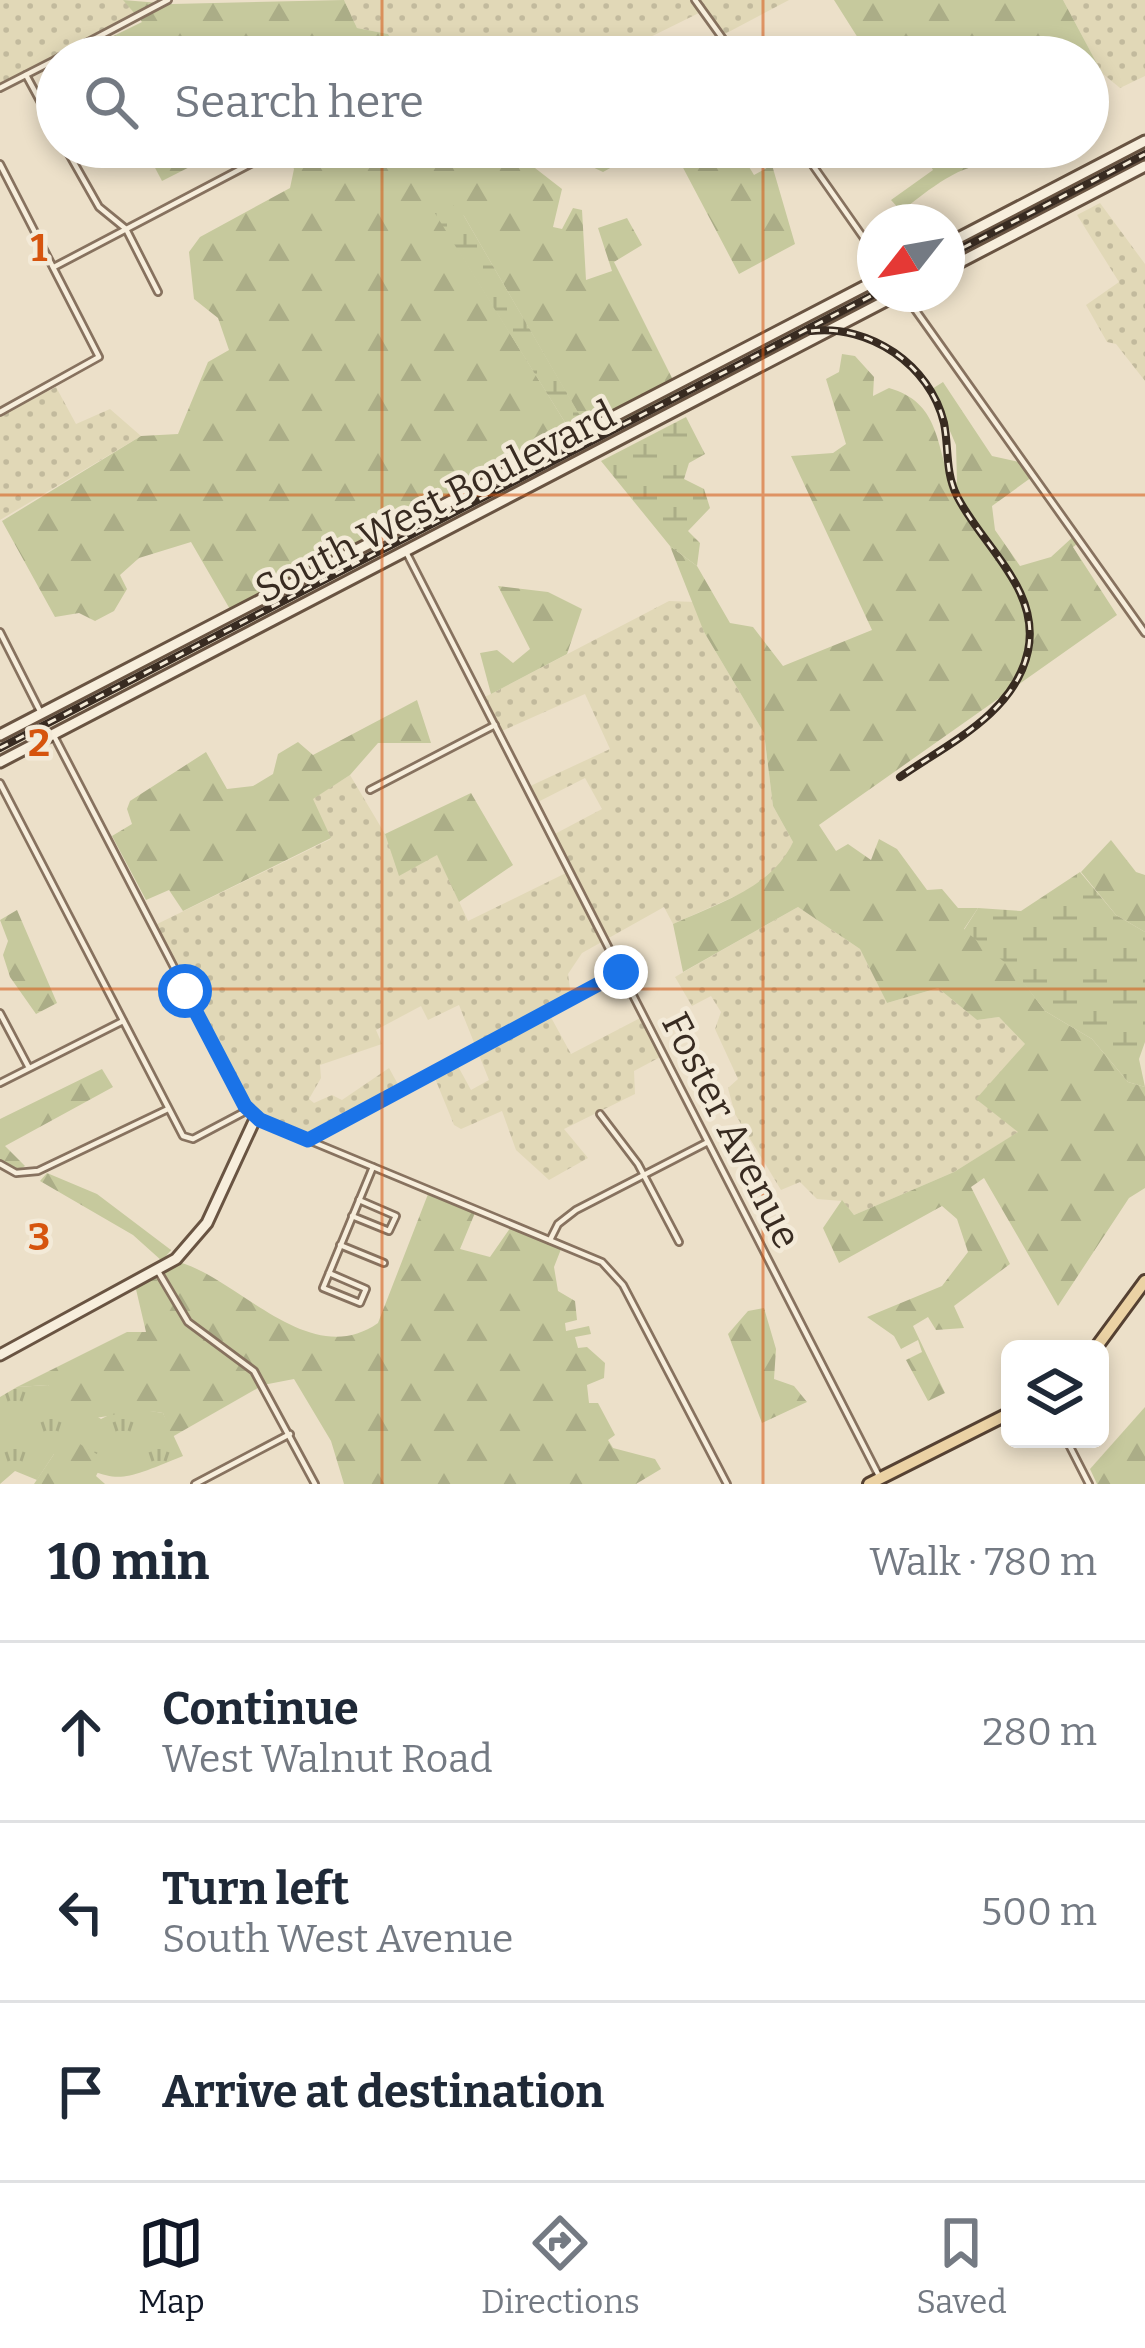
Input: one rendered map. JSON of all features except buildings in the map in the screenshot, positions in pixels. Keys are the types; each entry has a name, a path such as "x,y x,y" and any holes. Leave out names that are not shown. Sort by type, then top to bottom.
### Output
{"main road":[{"path":"1109,160 1145,141"},
{"path":"965,260 1145,166"},
{"path":"965,235 1093,168"},
{"path":"0,735 857,290"},
{"name":"South West Boulevard","path":"0,762 867,312"},
{"path":"100,683 112,703"},
{"path":"0,1355 159,1273 207,1223 252,1114"},
{"path":"1102,1340 1145,1281"},
{"path":"874,1481 1001,1418"}],"street":[{"path":"100,36 168,0"},
{"path":"695,0 721,36"},
{"path":"0,88 36,70"},
{"path":"26,75 36,93"},
{"path":"0,164 98,360 0,412"},
{"path":"77,168 99,208 126,229 158,292"},
{"path":"54,267 243,168"},
{"path":"815,168 857,228"},
{"path":"915,312 1145,633"},
{"name":"Foster Avenue","path":"405,550 708,1142 874,1481"},
{"path":"0,632 4,649 41,713"},
{"path":"370,790 494,725"},
{"path":"52,734 252,1114 602,1262 618,1277 727,1484"},
{"path":"0,783 169,1109 190,1139 252,1114"},
{"path":"308,1140 621,972"},
{"path":"0,1013 29,1069"},
{"path":"0,1084 124,1021"},
{"path":"0,1164 16,1173 38,1171 169,1109"},
{"path":"600,1114 645,1175 679,1242"},
{"path":"550,1240 566,1217 708,1142"},
{"path":"329,1274 366,1289 360,1303 323,1288 373,1166"},
{"path":"352,1216 389,1231 396,1216 359,1199"},
{"path":"340,1245 384,1263"},
{"path":"159,1273 188,1322 254,1371 315,1484"},
{"path":"195,1484 290,1434"},
{"path":"1071,1448 1089,1484"}],"shaded area":[{"path":"0,0 123,0 138,12 92,36 36,36 36,65 0,84"},
{"path":"344,0 789,0 721,36 703,11 652,36 389,36 357,28"},
{"path":"1063,0 1145,0 1145,76 1120,88 1109,79 1109,36 1082,36"},
{"path":"1100,203 1145,264 1145,381 1116,344 1107,342 1086,305 1119,282 1077,215"},
{"path":"56,387 76,424 110,409 141,436 0,520 0,416"},
{"path":"669,601 695,602 704,632 764,733 773,806 793,842 782,865 753,888 673,924 664,907 582,953 568,974 571,997 547,1010 571,1054 644,1016 664,1055 634,1071 635,1094 564,1129 588,1158 549,1180 516,1150 502,1111 461,1129 454,1125 432,1071 454,1059 471,1090 489,1080 459,1005 428,1020 421,1006 376,1030 382,1044 320,1065 321,1078 309,1099 314,1103 332,1095 342,1100 389,1068 400,1088 304,1138 256,1118 240,1098 153,926 331,839 312,799 350,775 385,834 400,875 437,854 468,921 568,872 551,836 602,809 585,778 534,804 526,788 610,749 585,694 502,731 483,698"},
{"path":"798,907 860,949 887,1003 938,988 977,1020 999,1017 1026,1045 1019,1132 954,1172 854,1215 842,1201 817,1199 800,1182 781,1190 735,1114 728,1088 738,1079 715,1029 721,1012 711,996 692,1006 675,977"}],"green space":[{"path":"123,0 172,4 344,0 357,28 389,36 113,36 142,22"},
{"path":"834,0 1063,0 1082,36 857,36"},
{"path":"155,168 188,168 162,181"},
{"path":"535,168 562,189 553,227 562,229 573,208 582,210 586,280 612,271 598,228 627,218 642,245 614,262 674,382 586,427 464,216 429,202 571,432 231,611 191,542 139,558 120,575 127,589 114,611 95,621 79,613 55,617 2,521 141,436 178,434 208,362 229,350 218,318 194,299 189,252 200,237 290,188 294,169"},
{"path":"683,168 750,168 754,175 773,168 795,244 739,274"},
{"path":"932,168 968,168 910,204 891,200"},
{"path":"428,202 450,202 464,216 586,426 674,382 679,396 585,445 571,432"},
{"path":"842,354 855,356 874,377 873,396 889,388 918,403 933,426 952,486 957,482 956,445 932,389 943,382 992,456 1024,463 1032,477 992,506 995,530 1020,566 1051,557 1075,535 1080,542 1073,547 1117,615 819,825 836,851 848,844 871,860 879,839 897,849 927,890 942,889 958,908 978,908 964,929 1012,967 1045,1011 1092,1039 1128,1082 1145,1087 1145,1188 1129,1198 1058,1306 984,1178 971,1187 1010,1264 954,1306 964,1328 936,1330 928,1317 913,1326 945,1393 928,1401 906,1360 922,1352 918,1340 901,1349 894,1336 867,1317 942,1286 968,1252 957,1219 942,1206 839,1263 823,1228 842,1200 854,1215 954,1172 1018,1132 976,1099 1025,1044 999,1017 977,1020 938,988 887,1003 860,949 798,907 683,972 673,924 757,883 793,842 773,806 764,733 704,632 670,546 697,566 730,623 753,627 783,666 872,630 791,456 833,453 846,444 826,379 839,372"},
{"path":"686,417 705,454 689,463 684,479 704,489 710,508 688,531 700,543 697,566 670,546 601,461"},
{"path":"498,586 548,592 582,609 567,654 491,694 480,653 497,650 513,663 530,649"},
{"path":"417,700 431,743 378,743 350,775 313,799 331,838 183,911 169,890 146,900 112,836 132,824 127,809 130,801 206,752 227,789 253,786 273,774 278,754 298,742 313,755"},
{"path":"471,793 513,865 459,902 437,855 399,876 385,834"},
{"path":"1111,840 1136,872 1145,875 1145,932 1116,915 1081,872"},
{"path":"1080,872 1116,915 1145,932 1145,1042 1139,1059 1145,1087 1128,1082 1092,1039 1045,1011 1012,968 964,930 978,908 1021,911"},
{"path":"17,910 57,1003 36,1014 10,977 3,955 8,941 0,920"},
{"path":"102,1069 113,1087 5,1146 25,1166 19,1170 0,1160 0,1119"},
{"path":"47,1173 97,1194 171,1250 162,1261 133,1235 40,1181"},
{"path":"430,1189 477,1208 460,1249 490,1257 513,1224 563,1244 554,1267 558,1291 575,1301 577,1320 565,1323 566,1331 589,1326 591,1334 575,1337 578,1348 587,1347 605,1363 604,1378 587,1385 589,1403 598,1403 615,1435 608,1440 613,1448 655,1459 661,1469 636,1484 344,1484 331,1441 294,1379 263,1385 172,1437 163,1413 79,1418 48,1385 17,1387 127,1332 146,1332 135,1285 179,1262 301,1329 327,1336 352,1335 378,1323"},
{"path":"764,1308 776,1349 774,1379 794,1386 807,1402 762,1423 728,1334 748,1311"},
{"path":"48,1385 101,1419 125,1407 163,1413 183,1456 117,1477 54,1454 37,1480 15,1471 0,1484 0,1397 17,1387"},
{"path":"1145,1407 1145,1484 1097,1484 1090,1469"},
{"path":"80,1444 105,1459 96,1476 105,1484 34,1484 54,1454"}],"railway":[{"path":"965,247 1145,154"},
{"path":"0,748 857,303"},
{"path":"811,331 855,334 875,342 926,383 944,423 953,487 1007,569 1026,608 1028,651 1009,692 959,739 900,777"}],"route":[{"path":"185,991 245,1106 260,1120 308,1140 621,972"}]}
